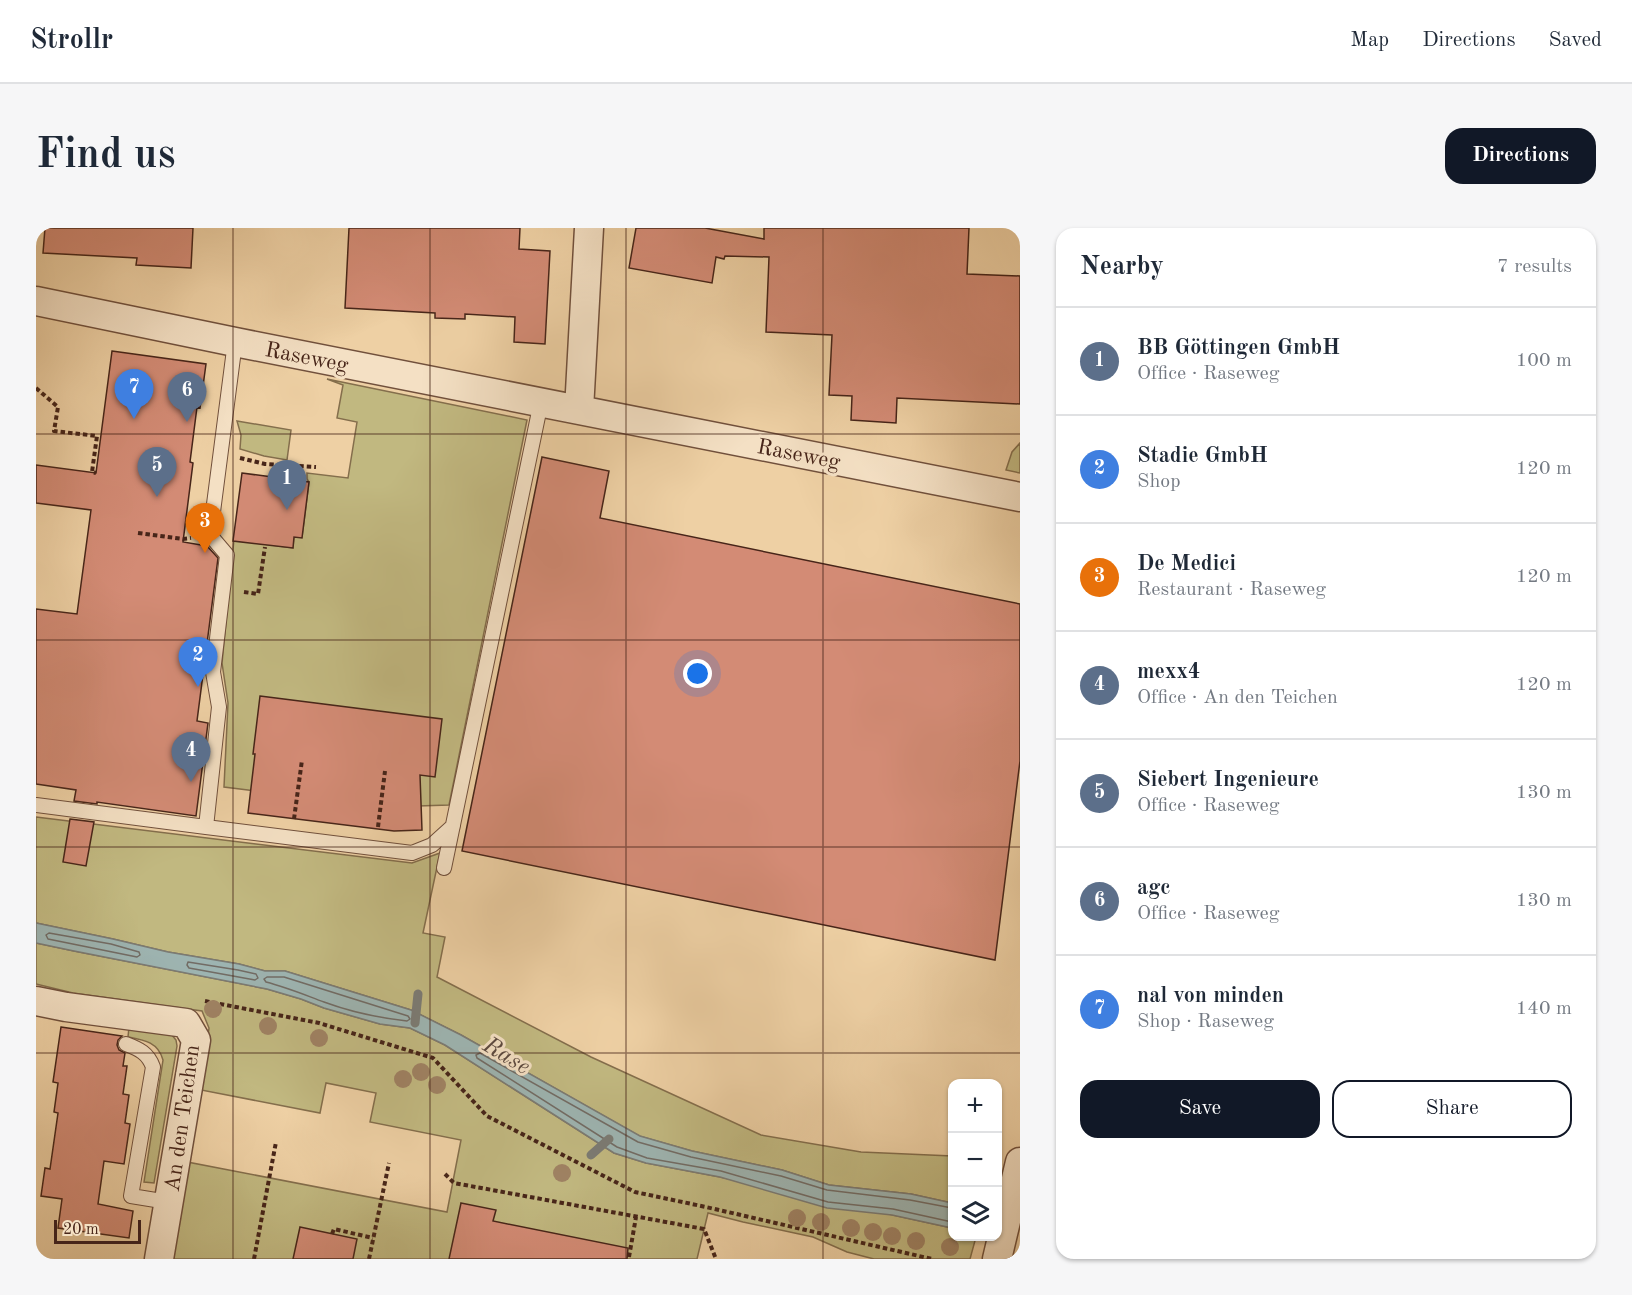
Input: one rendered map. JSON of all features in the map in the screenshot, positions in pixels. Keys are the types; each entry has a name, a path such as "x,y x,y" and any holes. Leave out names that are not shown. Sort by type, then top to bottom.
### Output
{"street":[{"path":"579,410 589,228"},
{"name":"Raseweg","path":"36,301 1020,497"},
{"name":"An den Teichen","path":"36,1000 66,1007 186,1023 196,1040 159,1259"},
{"path":"997,1259 1017,1178"}],"lane":[{"path":"206,827 219,707 213,672 227,555 210,534 235,342"},
{"path":"444,868 541,402"},
{"path":"36,805 412,853 432,845 453,826"},
{"path":"126,1044 141,1050 153,1067 131,1196 168,1202"}],"path":[{"path":"36,388 57,407 54,430 97,436 92,472 96,473"},
{"path":"219,454 265,464 316,467"},
{"path":"138,533 183,539 210,534"},
{"path":"223,589 258,594 265,548"},
{"path":"292,838 302,760"},
{"path":"375,848 385,771"},
{"path":"205,1001 319,1023 433,1058 487,1116 635,1192 932,1259"},
{"path":"254,1259 276,1142"},
{"path":"369,1259 388,1163"},
{"path":"445,1174 453,1183 704,1229 716,1259"},
{"path":"629,1257 636,1217"},
{"path":"332,1234 334,1229 373,1238"}],"shaded area":[{"path":"327,379 527,420 449,805 385,807 224,787 228,703 222,663 235,529 256,543 293,548 294,537 302,537 309,482 307,473 348,478 357,422 337,418 343,385"},
{"path":"237,421 291,430 287,460 240,449 241,435"},
{"path":"1020,443 1020,473 1006,470 1012,452"},
{"path":"36,817 412,863 440,853 423,933 445,937 437,977 591,1057 761,1135 861,1152 948,1156 948,1202 911,1194 829,1185 782,1170 692,1151 639,1136 461,1035 411,1010 285,971 265,971 36,923"},
{"path":"36,943 267,989 380,1024 410,1028 445,1045 614,1153 646,1163 948,1227 948,1241 975,1241 970,1259 874,1259 847,1252 813,1237 708,1213 697,1259 171,1259 187,1162 447,1212 461,1140 370,1122 376,1093 326,1083 320,1113 201,1090 209,1028 202,1011 73,993 36,984"},
{"path":"129,1027 171,1034 177,1046 154,1183 144,1182 163,1060 154,1046 128,1037"}],"water":[{"path":"36,923 265,971 285,971 411,1010 461,1035 640,1136 692,1151 782,1170 829,1185 911,1194 948,1202 948,1227 892,1215 827,1208 720,1177 646,1163 614,1153 445,1045 410,1028 380,1024 267,989 36,943"}],"building":[{"path":"45,228 193,228 191,268 136,265 137,258 43,253"},
{"path":"349,228 520,228 519,249 550,251 545,344 514,342 515,317 465,314 465,319 435,318 435,313 345,308"},
{"path":"636,228 705,228 764,239 764,228 969,228 967,274 1020,276 1020,404 897,398 896,423 851,420 852,396 829,395 832,335 766,332 769,257 725,256 724,259 716,257 712,283 629,268"},
{"path":"112,351 206,364 200,408 197,407 183,542 207,546 218,558 197,721 208,723 196,816 97,802 97,804 74,801 76,790 36,784 36,609 77,614 91,510 36,503 36,465 96,473"},
{"path":"542,457 609,471 600,518 1020,604 1020,761 995,960 462,851"},
{"path":"242,473 309,482 302,538 294,537 293,548 233,541"},
{"path":"260,696 442,719 435,777 420,775 422,830 394,831 248,813"},
{"path":"70,819 94,822 86,866 63,862"},
{"path":"61,1027 122,1036 117,1045 119,1050 125,1053 123,1066 127,1066 123,1094 129,1095 125,1123 130,1124 124,1164 104,1161 98,1204 133,1211 129,1238 58,1228 62,1199 41,1196 45,1168 50,1169 58,1113 54,1112 58,1083 53,1082"},
{"path":"461,1203 496,1210 493,1221 628,1248 627,1259 449,1259"},
{"path":"300,1227 357,1239 353,1259 293,1259"}],"waterway":[{"path":"415,1023 418,994"},
{"path":"591,1155 609,1139"}],"place":[{"name":"nal von minden","path":"134,419"},
{"name":"agc","path":"187,422"},
{"name":"Siebert Ingenieure","path":"157,497"},
{"name":"BB Göttingen GmbH","path":"287,510"},
{"name":"De Medici","path":"205,553"},
{"name":"Stadie GmbH","path":"198,687"},
{"name":"mexx4","path":"191,782"}],"water label":[{"name":"Rase","path":"507,1055"}]}
